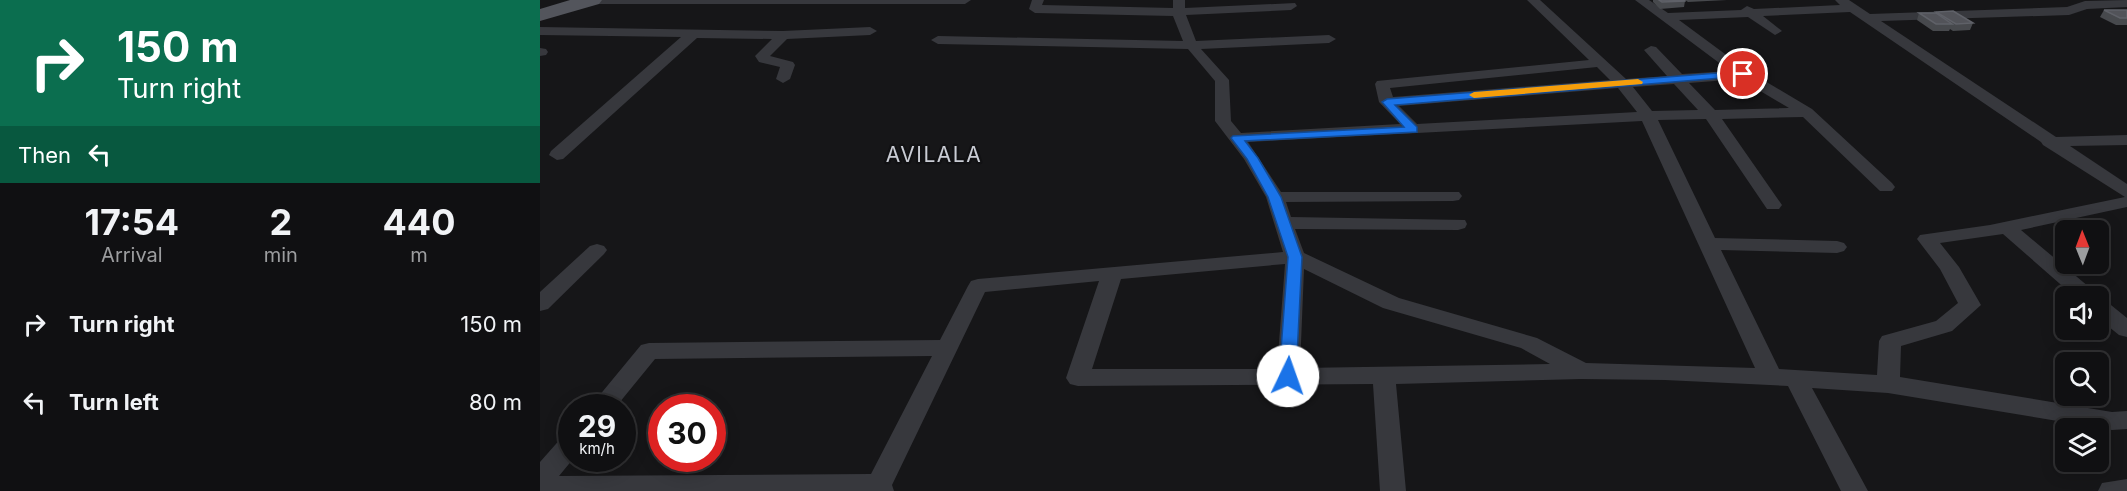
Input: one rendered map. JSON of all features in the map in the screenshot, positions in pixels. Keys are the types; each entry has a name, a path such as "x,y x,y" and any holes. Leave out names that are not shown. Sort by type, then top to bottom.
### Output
{"main road":[{"path":"540,15 586,0"}],"street":[{"path":"586,0 965,0"},
{"path":"1038,0 1035,9 1291,6"},
{"path":"1533,0 1622,83 1648,116 1708,244 1783,378 1855,491"},
{"path":"1641,0 1708,46 1743,74 1807,112 1886,187"},
{"path":"1736,0 1775,32"},
{"path":"1865,18 2069,11 2085,5 2127,3"},
{"path":"1665,17 1846,4 2049,142 2127,192"},
{"path":"1178,6 1189,45 1222,80 1223,121 1252,158 1275,197 1295,257 1288,376"},
{"path":"540,31 783,35 870,31"},
{"path":"557,155 693,34"},
{"path":"783,35 762,56 764,59 788,65 783,79"},
{"path":"938,39 1189,45 1329,39"},
{"path":"1651,50 1711,115 1773,205"},
{"path":"1413,129 1387,102 1382,84 1600,63"},
{"path":"1387,102 1743,74"},
{"path":"1237,138 1648,116 1807,112"},
{"path":"2049,142 2127,140"},
{"path":"1275,197 1453,196"},
{"path":"1888,384 1890,340 1944,326 1970,305 1949,267 1927,238 2007,228 2127,202"},
{"path":"1284,223 1458,224"},
{"path":"2007,228 2075,286"},
{"path":"1708,244 1837,247"},
{"path":"540,304 597,250"},
{"path":"540,487 880,488 978,286 1295,257 1391,303 1529,343 1581,371"},
{"path":"1112,274 1078,378 1384,376 1581,371 1665,372 1888,384 2122,426"},
{"path":"2109,315 2127,330"},
{"path":"613,394 650,351 947,348"},
{"path":"1384,376 1393,491"},
{"path":"540,480 558,459"},
{"path":"2111,491 2127,490"}],"building":[{"path":"1659,0 1685,0 1685,1 1662,2"},
{"path":"2104,10 2127,10 2127,18 2120,18"},
{"path":"1953,11 1973,23 1956,24 1936,12"},
{"path":"1919,13 1936,13 1952,24 1936,24"}],"slow traffic":[{"path":"1474,95 1638,82"}],"district":[{"name":"AVILALA","path":"934,155"}],"route":[{"path":"1288,376 1295,257 1275,197 1237,138 1413,129 1387,102 1743,74"}]}
